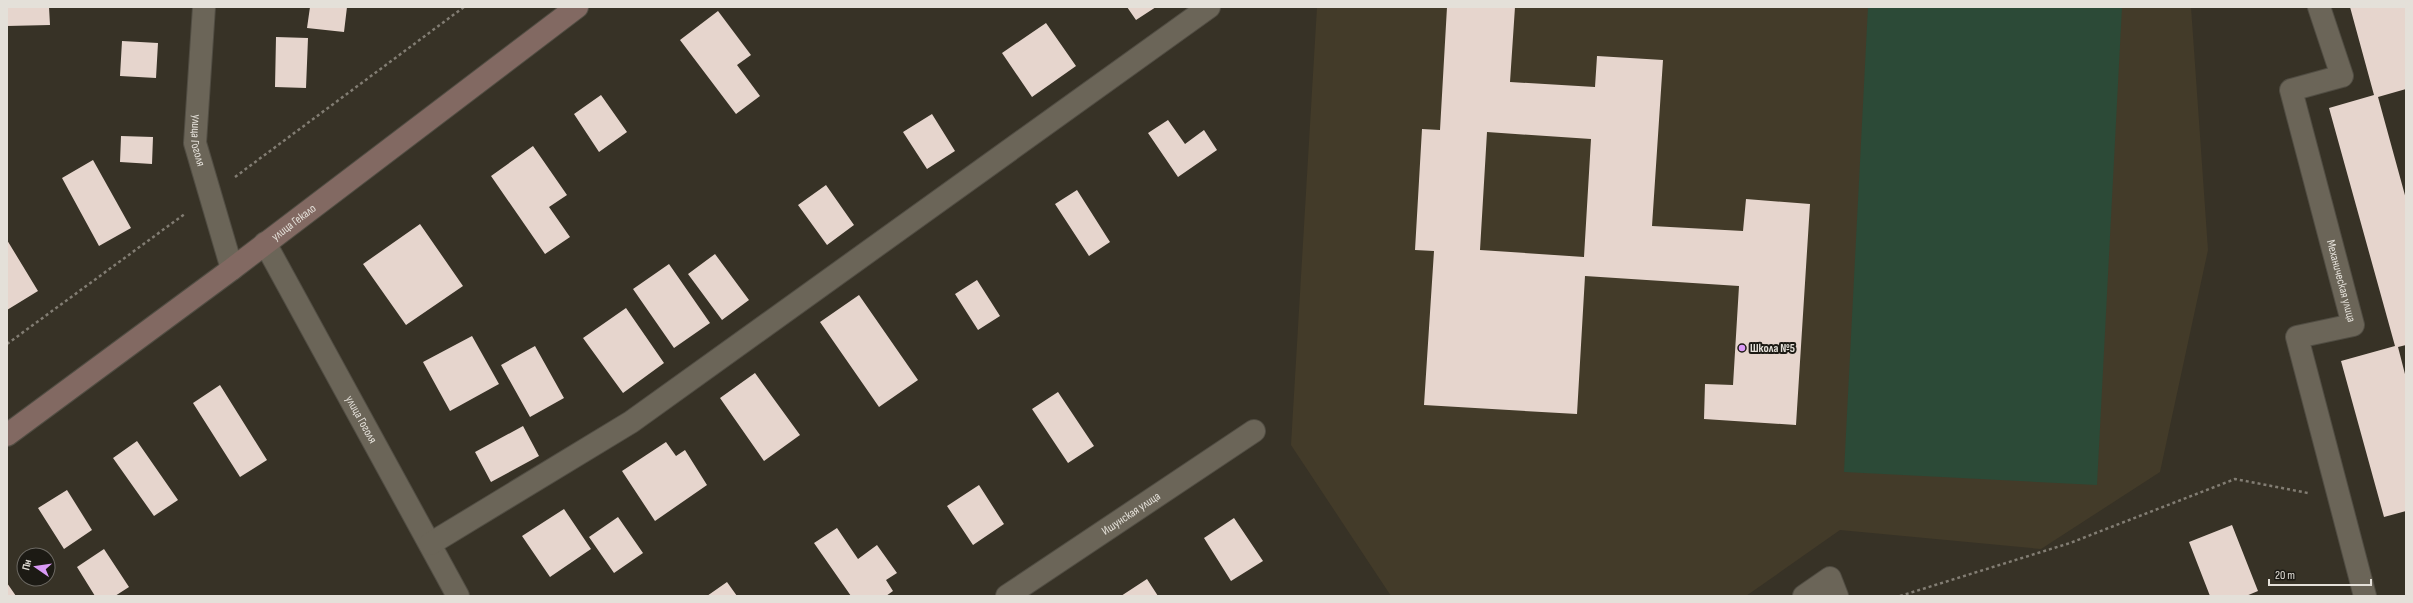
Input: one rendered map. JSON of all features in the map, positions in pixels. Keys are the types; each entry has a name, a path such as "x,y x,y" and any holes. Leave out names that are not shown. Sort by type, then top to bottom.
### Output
{"main road":[{"name":"улица Гекало","path":"7,435 232,269 577,7"}],"street":[{"name":"улица Гоголя","path":"204,7 195,142 232,269"},
{"path":"430,544 631,422 1209,7"},
{"name":"Механическая улица","path":"2319,7 2342,76 2291,90 2353,325 2298,337 2365,596"},
{"name":"улица Гоголя","path":"265,243 458,596"},
{"name":"Ишунская улица","path":"1007,596 1254,431"},
{"path":"1804,596 1833,587"}],"path":[{"path":"1900,596 2070,543 2235,479 2340,499"}],"shaded area":[{"name":"Школа №5","path":"1317,7 2191,7 2208,250 2160,472 2041,549 1840,530 1746,596 1391,596 1291,445"}],"green space":[{"path":"1868,7 2122,7 2097,485 1844,472"}],"building":[{"path":"7,7 49,7 50,25 7,26"},
{"path":"310,7 347,7 344,32 307,28"},
{"path":"1127,7 1156,7 1136,20"},
{"path":"1447,7 1515,7 1510,82 1595,87 1597,56 1663,60 1652,226 1743,231 1746,199 1810,204 1796,425 1704,419 1705,384 1733,385 1739,286 1585,276 1577,414 1424,405 1434,251 1415,250 1422,129 1440,130","holes":["1487,132 1591,139 1584,257 1480,250"]},
{"path":"2350,7 2406,7 2406,89 2378,97 2406,199 2406,345 2398,347 2406,378 2406,511 2384,517 2341,361 2395,346 2329,108 2374,95"},
{"path":"718,11 751,55 737,65 760,96 736,114 680,40"},
{"path":"1046,23 1076,66 1032,97 1002,53"},
{"path":"276,37 308,38 306,88 275,87"},
{"path":"122,41 158,43 156,78 120,76"},
{"path":"601,95 627,132 599,152 574,114"},
{"path":"932,114 955,151 927,169 903,132"},
{"path":"1168,120 1185,144 1204,130 1217,150 1178,177 1148,133"},
{"path":"121,136 153,137 152,164 120,162"},
{"path":"533,146 567,195 549,207 570,237 545,254 491,176"},
{"path":"93,160 131,228 99,246 62,178"},
{"path":"826,185 854,225 827,245 798,205"},
{"path":"1077,190 1110,242 1089,256 1055,204"},
{"path":"420,224 463,286 406,325 363,264"},
{"path":"7,240 38,291 7,310"},
{"path":"715,254 749,300 722,320 688,274"},
{"path":"669,264 710,323 674,348 633,289"},
{"path":"977,280 1000,316 978,330 955,294"},
{"path":"859,295 918,380 879,407 820,322"},
{"path":"626,308 664,363 623,393 583,338"},
{"path":"472,336 499,384 450,411 423,362"},
{"path":"535,346 564,398 530,417 501,365"},
{"path":"755,373 800,435 764,461 720,398"},
{"path":"220,385 267,460 240,477 193,403"},
{"path":"1058,392 1094,446 1068,463 1032,409"},
{"path":"523,426 539,456 491,482 475,452"},
{"path":"137,441 178,500 154,516 113,458"},
{"path":"666,442 676,456 685,450 707,485 655,521 622,471"},
{"path":"979,485 1004,524 973,545 947,506"},
{"path":"67,490 92,530 64,549 38,508"},
{"path":"564,509 591,549 550,577 522,536"},
{"path":"618,517 643,553 614,573 589,537"},
{"path":"1234,518 1263,561 1231,581 1204,538"},
{"path":"2232,525 2258,591 2246,596 2210,596 2189,542"},
{"path":"837,528 858,559 877,545 897,573 886,580 893,591 886,596 851,596 814,543"},
{"path":"104,549 129,587 115,596 95,596 77,567"},
{"path":"1147,579 1158,596 1121,596"},
{"path":"727,582 737,596 707,596"},
{"path":"7,583 16,596 7,596"}],"place":[{"name":"Школа №5","path":"1742,348"}]}
